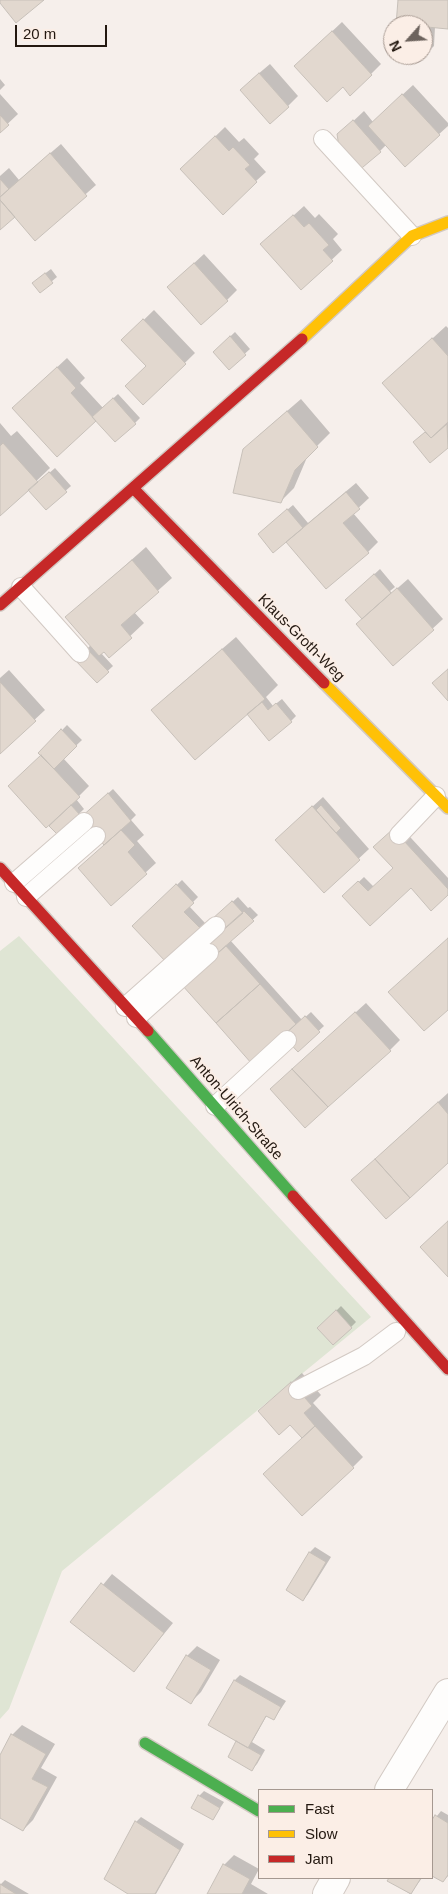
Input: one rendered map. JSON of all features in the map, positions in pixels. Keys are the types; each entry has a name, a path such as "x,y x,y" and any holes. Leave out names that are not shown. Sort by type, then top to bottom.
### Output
{"street":[{"path":"0,605 298,343 412,236 448,222"},
{"name":"Klaus-Groth-Weg","path":"133,488 442,802"},
{"name":"Anton-Ulrich-Straße","path":"0,868 211,1101 448,1369"},
{"path":"390,1789 448,1693"},
{"path":"145,1743 258,1810"},
{"path":"327,1894 335,1879"}],"lane":[{"path":"323,139 412,236"},
{"path":"21,587 80,653"},
{"path":"399,835 442,802"},
{"path":"20,890 84,822"},
{"path":"20,890 96,836"},
{"path":"131,1012 216,926"},
{"path":"131,1012 209,953"},
{"path":"211,1101 287,1040"},
{"path":"211,1101 249,1059"},
{"path":"298,1390 364,1356 396,1332"}],"green space":[{"path":"19,936 371,1317 62,1571 9,1709 0,1719 0,951"}],"building":[{"path":"0,0 44,0 16,23 0,3"},
{"path":"398,0 448,0 448,29 433,28 433,15 397,15"},
{"path":"332,31 372,75 350,96 343,87 327,102 294,66"},
{"path":"259,73 289,107 270,124 240,90"},
{"path":"402,94 440,135 405,167 368,126"},
{"path":"0,115 9,125 0,133"},
{"path":"353,120 381,152 357,172 340,153 337,134"},
{"path":"215,136 229,151 233,147 250,165 245,169 257,182 223,215 180,169"},
{"path":"50,153 87,196 35,241 0,200 0,197"},
{"path":"0,179 9,189 0,197"},
{"path":"0,200 15,217 0,230"},
{"path":"293,215 304,227 309,223 329,245 323,250 333,261 301,290 260,244"},
{"path":"194,263 228,301 201,325 167,287"},
{"path":"45,273 53,283 40,293 32,283"},
{"path":"143,319 186,364 143,405 125,386 146,366 121,340"},
{"path":"230,336 246,355 229,370 213,352"},
{"path":"432,338 448,356 448,422 431,438 382,383"},
{"path":"57,367 76,388 71,393 96,421 57,457 12,408"},
{"path":"113,398 136,424 115,442 92,417"},
{"path":"287,411 318,447 295,470 281,503 233,493 243,449"},
{"path":"447,424 448,448 430,463 413,442 425,432 431,438"},
{"path":"3,443 38,482 0,516 0,446"},
{"path":"49,472 67,492 46,510 28,490"},
{"path":"346,492 360,509 343,523 369,553 326,589 286,542"},
{"path":"287,509 303,528 273,553 258,534"},
{"path":"132,560 159,592 121,625 132,638 109,658 104,652 99,656 65,617"},
{"path":"374,574 391,593 362,619 345,600"},
{"path":"397,588 434,630 393,666 356,624"},
{"path":"86,648 109,672 97,683 74,659"},
{"path":"222,649 265,699 195,760 151,710"},
{"path":"448,669 448,701 432,683"},
{"path":"0,682 36,721 0,754"},
{"path":"262,702 268,710 276,703 292,722 269,741 247,714"},
{"path":"61,729 77,746 54,769 38,753"},
{"path":"41,755 80,797 46,828 8,786"},
{"path":"108,793 131,821 104,845 80,818"},
{"path":"71,805 80,815 58,835 49,826"},
{"path":"321,805 341,828 336,833 316,810"},
{"path":"312,806 360,860 324,893 275,840"},
{"path":"393,829 448,889 448,895 431,911 411,888 370,926 342,896 358,881 368,891 393,868 373,847"},
{"path":"121,830 135,845 128,852 147,874 111,906 78,868"},
{"path":"176,884 194,903 184,912 201,929 166,962 132,926"},
{"path":"232,901 243,913 221,932 211,920"},
{"path":"244,911 254,921 213,957 204,947"},
{"path":"448,938 448,1010 424,1031 388,992"},
{"path":"226,946 260,984 216,1023 182,985"},
{"path":"260,984 296,1024 252,1064 216,1023"},
{"path":"355,1012 391,1051 328,1107 292,1069"},
{"path":"305,1016 320,1032 298,1052 283,1036"},
{"path":"292,1069 328,1107 305,1128 270,1089"},
{"path":"438,1102 448,1114 448,1163 410,1198 375,1159"},
{"path":"375,1159 410,1198 386,1219 351,1180"},
{"path":"448,1221 448,1277 420,1247"},
{"path":"336,1310 352,1328 333,1345 317,1328"},
{"path":"291,1382 312,1406 304,1413 315,1426 302,1438 290,1425 279,1435 258,1411"},
{"path":"315,1426 354,1468 302,1516 263,1474"},
{"path":"309,1552 326,1562 303,1601 286,1590"},
{"path":"101,1583 164,1633 134,1672 70,1622"},
{"path":"186,1655 211,1670 191,1704 166,1688"},
{"path":"234,1680 281,1707 274,1720 266,1716 248,1748 208,1725"},
{"path":"11,1734 46,1754 32,1779 48,1787 23,1831 0,1818 0,1755"},
{"path":"236,1741 261,1755 252,1771 228,1757"},
{"path":"198,1795 220,1808 213,1820 191,1808"},
{"path":"435,1815 448,1823 448,1875 443,1882 433,1877 433,1818"},
{"path":"135,1821 180,1850 155,1894 128,1894 104,1879"},
{"path":"223,1864 250,1879 242,1894 207,1894"},
{"path":"388,1879 420,1879 411,1894 387,1881"},
{"path":"0,1884 16,1894 0,1894"}],"traffic: fast":[{"path":"148,1031 293,1196"},
{"path":"145,1743 258,1810"}],"traffic: slow":[{"path":"302,339 412,236 448,222"},
{"path":"324,683 448,808"}],"traffic: jam":[{"path":"0,605 302,339"},
{"path":"133,488 324,683"},
{"path":"0,868 148,1031"},
{"path":"293,1196 448,1369"}]}
